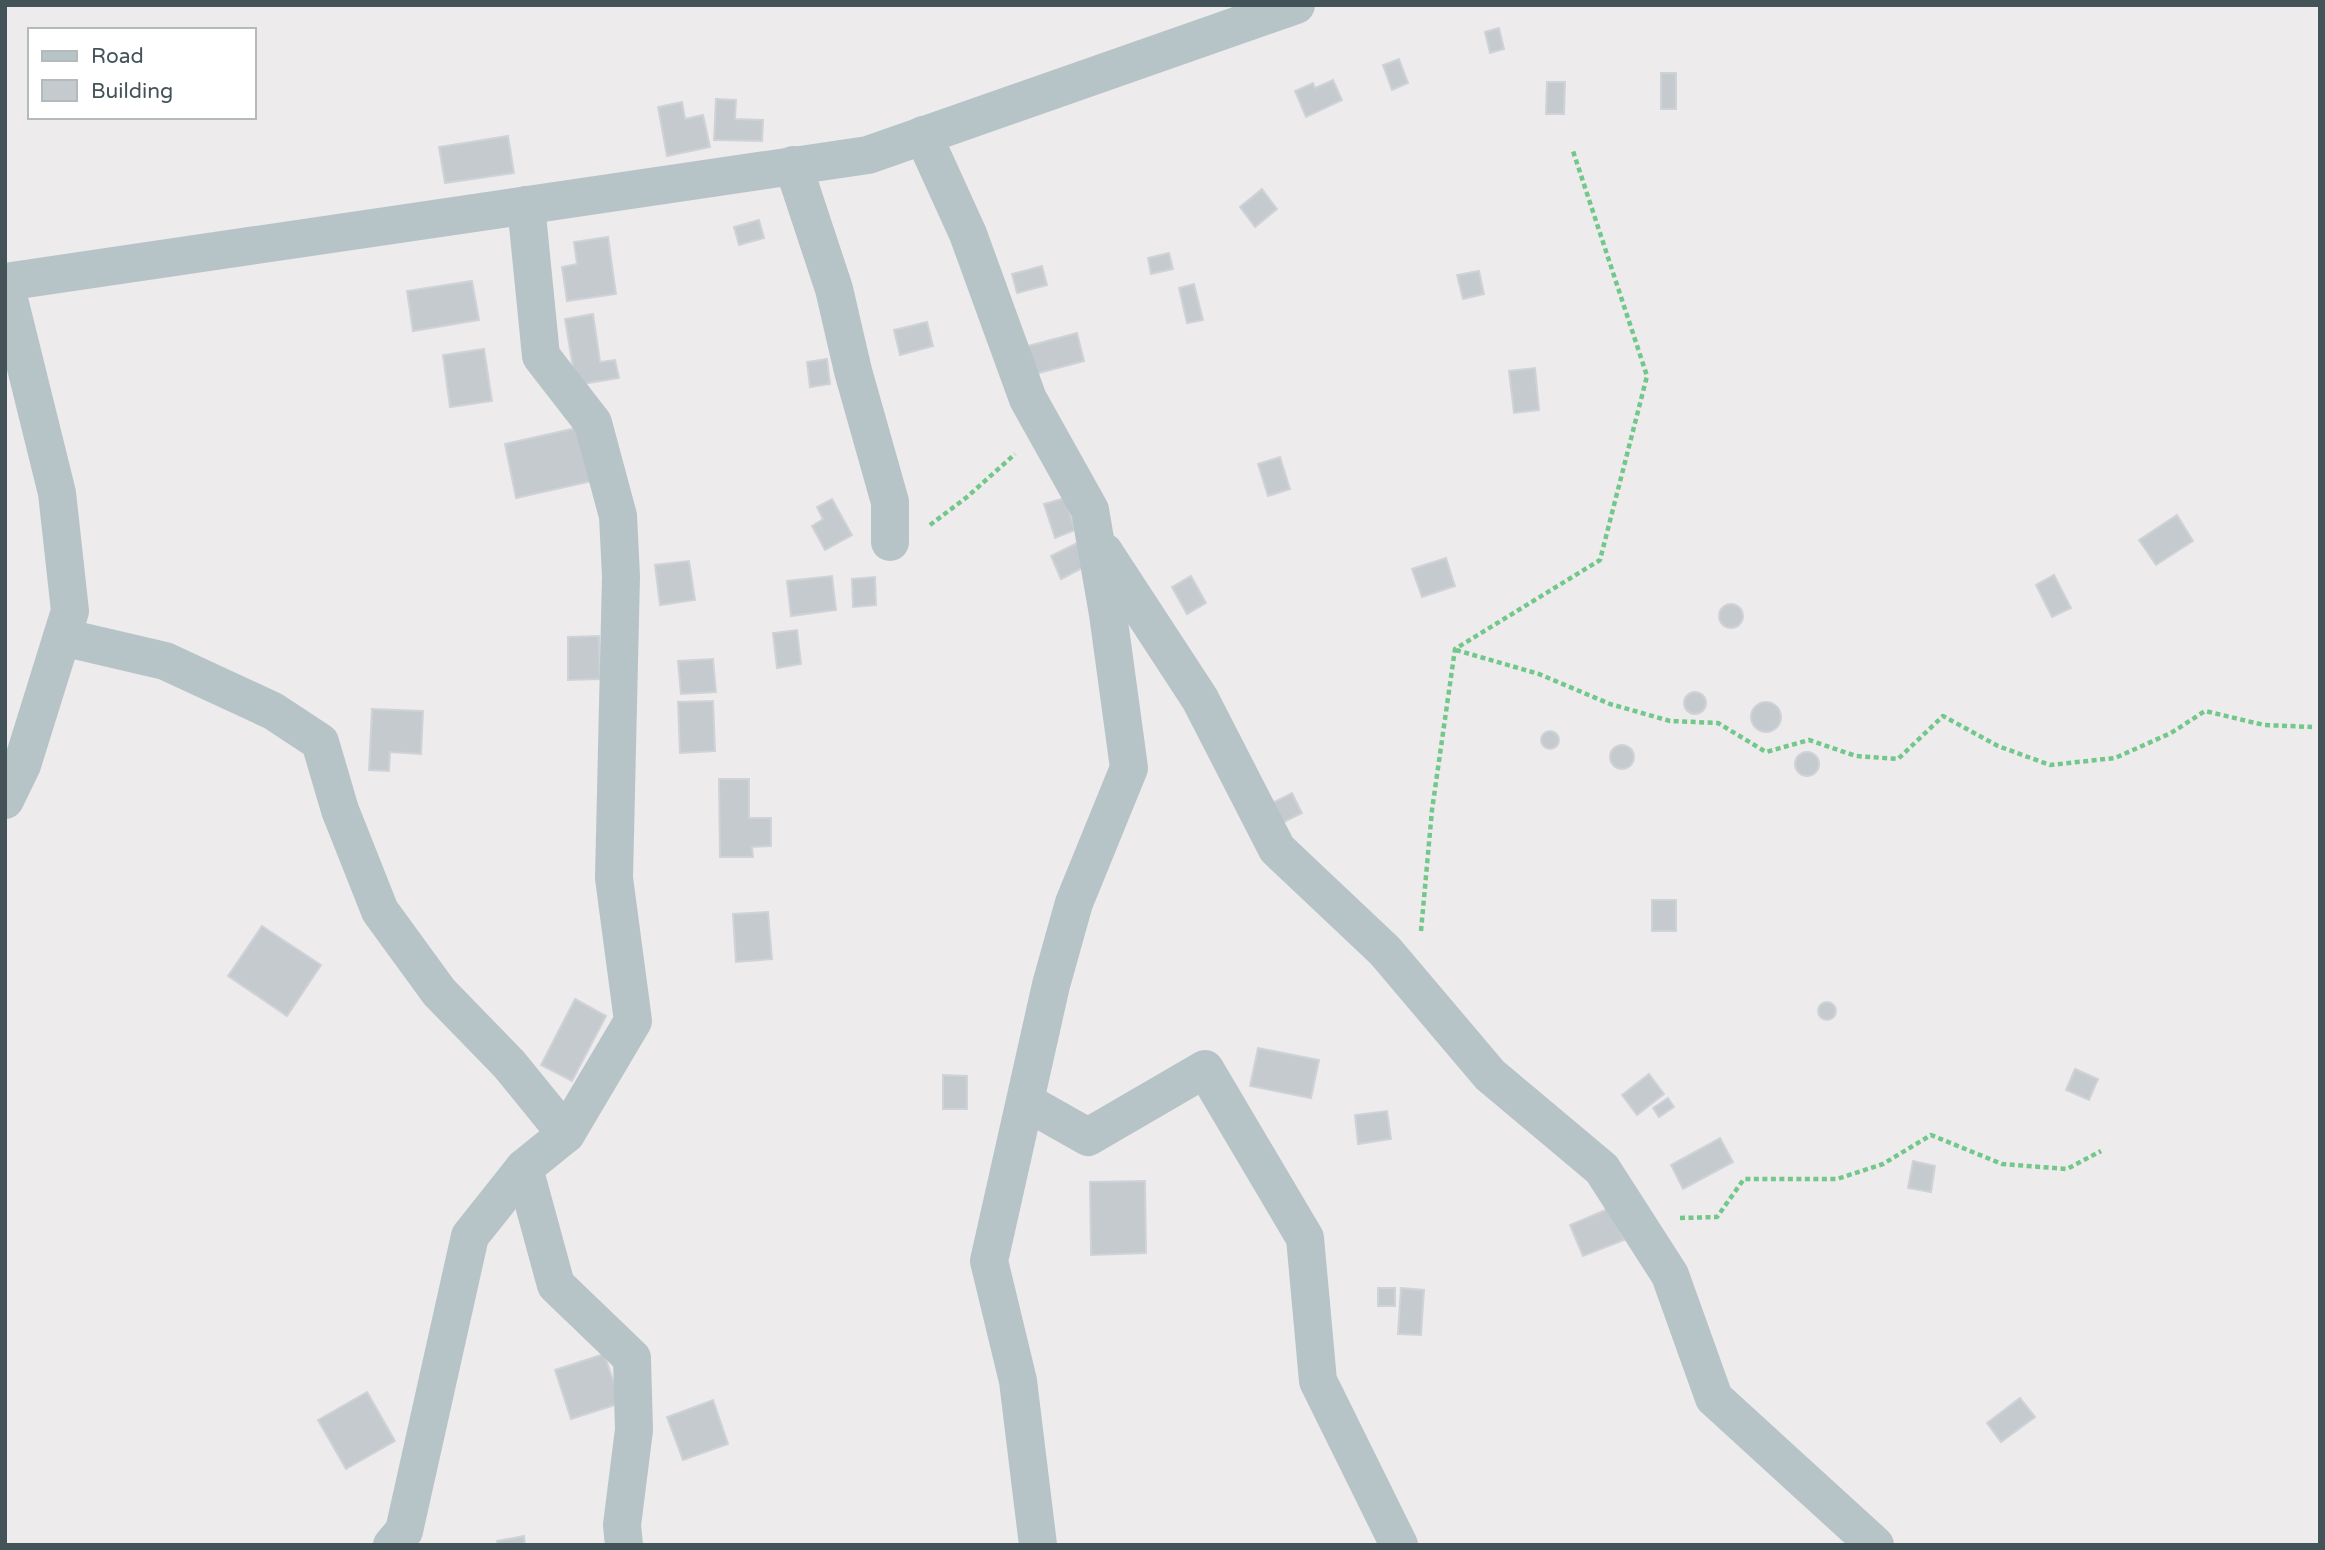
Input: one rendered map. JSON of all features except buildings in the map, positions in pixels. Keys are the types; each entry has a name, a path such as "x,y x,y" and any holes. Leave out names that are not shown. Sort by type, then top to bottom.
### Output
{"street":[{"path":"5,800 22,765 70,611 57,493 5,283 868,155 1296,5"},
{"path":"923,135 968,234 1028,399 1090,510 1129,768 1074,903 1051,985 989,1261 1018,1381 1038,1545"},
{"path":"793,165 834,289 853,371 890,502 890,542"},
{"path":"392,1545 404,1531 470,1236 524,1168 566,1134 633,1021 614,878 621,576 618,516 593,423 541,356 526,205"},
{"path":"1095,538 1200,699 1278,849 1397,965 1490,1075 1602,1169 1670,1275 1714,1398 1875,1545"},
{"path":"62,637 165,661 273,711 320,742 340,810 380,911 439,992 509,1064 566,1134"},
{"path":"1026,1101 1088,1137 1206,1069 1305,1238 1318,1381 1399,1545"},
{"path":"524,1168 556,1285 632,1358 634,1430 622,1525 624,1545"}],"path":[{"path":"1455,649 1600,560 1647,376 1573,151"},
{"path":"890,542 906,544 967,497 1044,428"},
{"path":"1455,649 1539,674 1610,704 1670,721 1717,723 1766,751 1809,740 1856,756 1898,759 1943,716 1997,746 2050,765 2115,758 2171,733 2205,712 2264,725 2312,727"},
{"path":"1397,965 1420,944 1432,810 1455,649"},
{"path":"1634,1220 1717,1217 1744,1179 1837,1179 1883,1164 1931,1135 2002,1164 2067,1169 2101,1151"}]}
